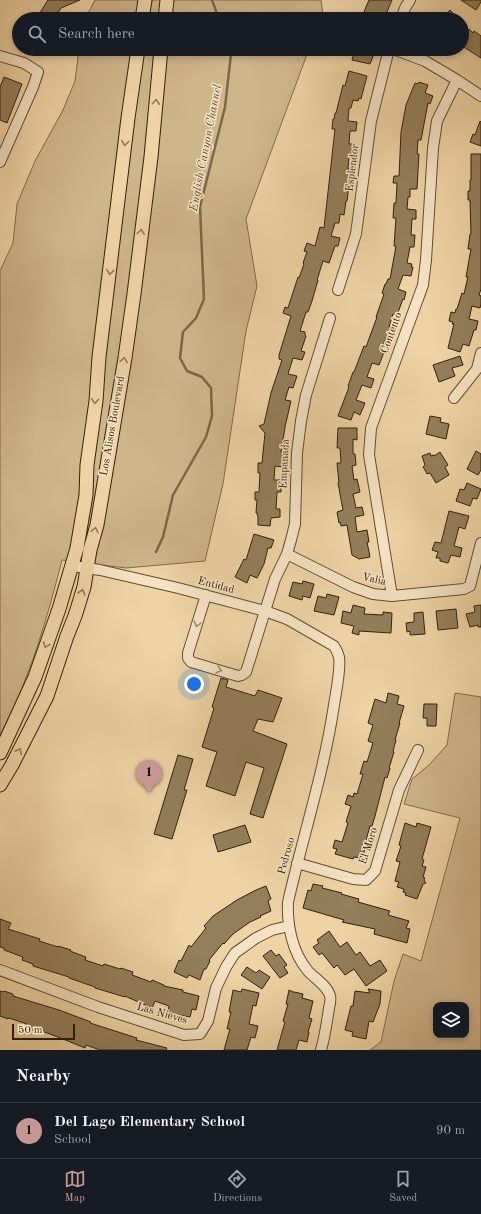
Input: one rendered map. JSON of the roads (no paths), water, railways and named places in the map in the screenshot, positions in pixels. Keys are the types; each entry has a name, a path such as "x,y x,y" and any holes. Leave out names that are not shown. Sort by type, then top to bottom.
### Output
{"main road":[{"path":"143,12 145,0"},
{"path":"166,12 167,0"},
{"name":"Los Alisos Boulevard","path":"0,753 35,677 60,609 77,548 86,495 86,465 96,401 99,357 137,56"},
{"name":"Los Alisos Boulevard","path":"0,785 12,765 47,696 84,587 90,550 97,525 125,358 151,157 160,56"}],"street":[{"path":"404,12 410,0"},
{"path":"0,56 24,63 38,72 33,87 0,162"},
{"name":"Esplendor","path":"338,290 356,234 371,121 387,56"},
{"path":"412,56 425,61 481,96"},
{"name":"Contento","path":"392,596 369,455 371,428 423,285 433,148 437,121 457,80"},
{"name":"Empanada","path":"206,595 188,653 188,658 191,662 238,676 242,675 246,672 276,579 287,554 295,524 297,453 301,421 306,395 330,318"},
{"path":"454,398 477,369 481,353"},
{"name":"Valia","path":"287,554 353,587 373,594 392,596 464,589 470,586 481,543"},
{"name":"Entidad","path":"73,566 107,572 206,595 266,611 287,619 334,646 339,658"},
{"name":"Pedroso","path":"321,1050 325,1035 330,996 326,988 307,970 299,956 292,939 287,914 288,902 297,863 326,753 337,689 339,658"},
{"name":"El Moro","path":"297,863 353,879 366,880 375,871 399,790 418,750"},
{"name":"Las Nieves","path":"0,970 98,1007 184,1035 200,1034 208,1021 216,988 226,967 235,953 256,938 272,930 289,926"}],"waterway":[{"name":"English Canyon Channel","path":"212,0 216,12"},
{"name":"English Canyon Channel","path":"156,552 163,537 173,495 206,437 212,416 211,388 202,377 187,371 180,358 183,332 196,318 204,299 200,207 225,107 231,56"}],"place":[{"name":"Del Lago Elementary School","path":"149,793"}]}
